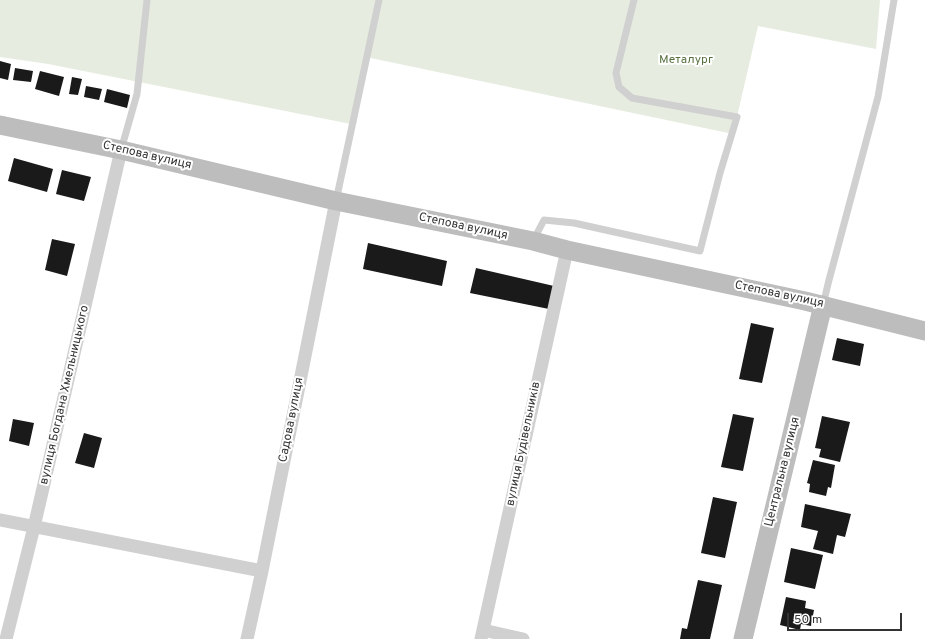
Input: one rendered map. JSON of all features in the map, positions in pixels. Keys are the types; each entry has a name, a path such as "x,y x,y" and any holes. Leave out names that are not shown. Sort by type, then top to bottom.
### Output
{"street":[{"name":"Степова вулиця","path":"0,125 121,150 336,201 533,241 567,250 823,305 925,331"},
{"name":"вулиця Богдана Хмельницького","path":"6,639 34,526 121,150"},
{"name":"Садова вулиця","path":"247,639 336,201"},
{"name":"вулиця Будівельників","path":"482,635 567,250"},
{"name":"Центральна вулиця","path":"743,639 823,305"},
{"path":"0,520 262,571"},
{"path":"482,635 523,639"}],"lane":[{"path":"121,150 137,94 147,0"},
{"path":"336,201 379,0"},
{"path":"533,241 544,220 574,223 700,251 720,173 737,117 632,98 619,87 616,73 634,0"},
{"path":"823,305 828,280 878,97 894,0"}],"green space":[{"name":"Металург","path":"0,0 880,0 876,49 758,26 733,134 366,57 356,125 48,64 0,57"}],"building":[{"path":"0,61 11,64 8,80 0,78"},
{"path":"15,68 33,71 31,82 13,80"},
{"path":"40,71 64,77 59,96 35,89"},
{"path":"72,77 82,79 78,95 69,94"},
{"path":"86,86 102,89 99,100 84,97"},
{"path":"107,89 130,95 127,108 104,102"},
{"path":"14,158 53,169 47,192 8,181"},
{"path":"62,170 91,177 84,201 56,194"},
{"path":"52,239 75,244 67,276 45,270"},
{"path":"368,243 447,261 442,286 363,269"},
{"path":"476,268 554,286 549,309 470,293"},
{"path":"751,323 774,328 762,383 739,379"},
{"path":"837,338 864,344 860,366 832,360"},
{"path":"733,414 754,418 743,471 721,467"},
{"path":"822,416 850,422 840,462 819,457 821,449 815,448"},
{"path":"13,419 34,423 29,446 9,441"},
{"path":"84,433 102,438 94,468 75,463"},
{"path":"813,460 835,465 831,488 828,487 826,496 809,492 810,484 807,483"},
{"path":"713,497 737,502 725,558 701,553"},
{"path":"805,504 851,514 845,537 837,535 833,554 813,549 818,531 801,527"},
{"path":"791,548 823,555 815,589 784,582"},
{"path":"698,580 722,585 710,639 680,639 682,628 687,629"},
{"path":"786,597 806,601 805,608 814,610 811,626 801,624 800,630 780,625"}]}
